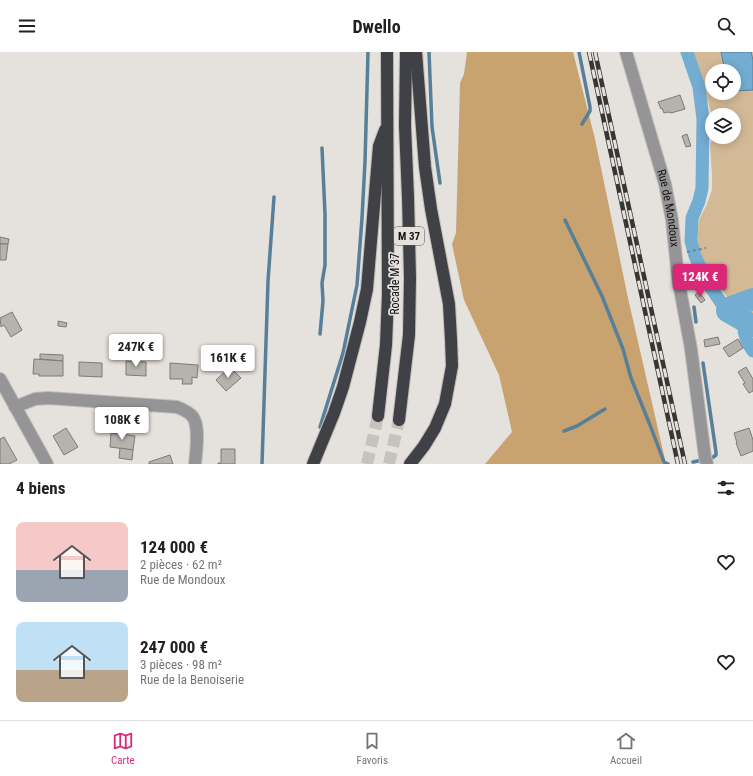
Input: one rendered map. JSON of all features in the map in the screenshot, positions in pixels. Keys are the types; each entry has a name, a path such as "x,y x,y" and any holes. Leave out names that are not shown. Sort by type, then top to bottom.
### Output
{"highway":[{"name":"Rocade M 37","path":"378,416 386,345 388,294 387,52"},
{"name":"Rocade M 37","path":"399,420 409,335 410,278 405,126 406,52"},
{"path":"410,464 424,446 435,428 445,404 452,366 452,339 448,304 425,167 416,52"},
{"path":"313,464 343,387 360,322 367,289 379,146 388,121"}],"street":[{"name":"Rue de Mondoux","path":"626,52 665,184 672,220 678,278 691,349 707,464"},
{"path":"0,379 47,464"},
{"path":"16,407 35,400 48,398 177,407 193,417 197,430 195,464"}],"path":[{"path":"676,254 706,248"}],"shaded area":[{"path":"467,52 573,52 595,139 628,298 666,464 485,464 512,432 499,375 464,300 452,244 456,233 460,83 464,74"},
{"path":"693,52 753,52 753,318 733,304 724,293 703,260 698,243 699,220 712,190 710,144 741,144 741,108 710,108 708,100 741,100 741,64 705,64 705,90"}],"water":[{"path":"721,52 751,52 753,60 753,90 741,91 741,64 724,64"}],"building":[{"path":"680,95 685,109 671,113 664,113 658,102"},
{"path":"687,134 691,146 686,147 682,136"},
{"path":"0,237 9,239 8,244 0,244"},
{"path":"0,244 8,244 6,260 0,260"},
{"path":"699,292 705,300 701,303 695,295"},
{"path":"12,312 22,330 11,337 4,325 1,327 0,318"},
{"path":"58,321 67,323 66,327 58,326"},
{"path":"718,337 720,344 705,347 704,340"},
{"path":"738,339 743,348 729,357 723,348"},
{"path":"40,354 63,355 63,361 40,359"},
{"path":"34,359 63,361 63,376 39,376 39,374 33,374"},
{"path":"126,361 146,362 146,376 126,375"},
{"path":"79,362 102,363 102,377 79,376"},
{"path":"170,363 198,365 197,378 192,377 192,384 182,384 183,379 170,379"},
{"path":"230,367 241,378 226,391 216,380"},
{"path":"746,367 753,379 753,391 749,393 738,372"},
{"path":"100,419 105,419 105,431 99,430"},
{"path":"66,428 78,447 64,455 53,436"},
{"path":"749,428 753,440 753,451 741,456 734,433"},
{"path":"111,433 135,436 133,450 110,447"},
{"path":"4,437 17,460 9,464 0,464 0,439"},
{"path":"120,448 133,450 132,460 119,458"},
{"path":"221,449 235,449 235,464 218,464 221,463"},
{"path":"170,455 173,464 149,464 149,462"}],"waterway":[{"path":"320,427 343,353 357,285 365,162 368,52"},
{"path":"429,52 432,127 440,183"},
{"path":"579,52 590,107 590,111 582,124"},
{"path":"687,52 699,87 703,119 702,188 699,201 692,218 691,241 695,256 707,282 727,311"},
{"path":"320,334 323,301 322,283 325,265 325,214 322,148"},
{"path":"262,464 268,281 274,197"},
{"path":"565,220 602,296 623,349 631,378 664,462 668,464"},
{"path":"689,284 695,256"},
{"path":"753,299 731,307 727,311 753,326"},
{"path":"694,307 696,322"},
{"path":"744,322 744,330 748,344 753,351"},
{"path":"703,363 716,452 716,455 712,458"},
{"path":"564,431 577,426 605,409"},
{"path":"693,462 702,460"}],"tunnel":[{"path":"367,464 378,416"},
{"path":"389,464 399,420"}],"railway":[{"path":"589,52 678,464"},
{"path":"595,52 685,464"}]}
